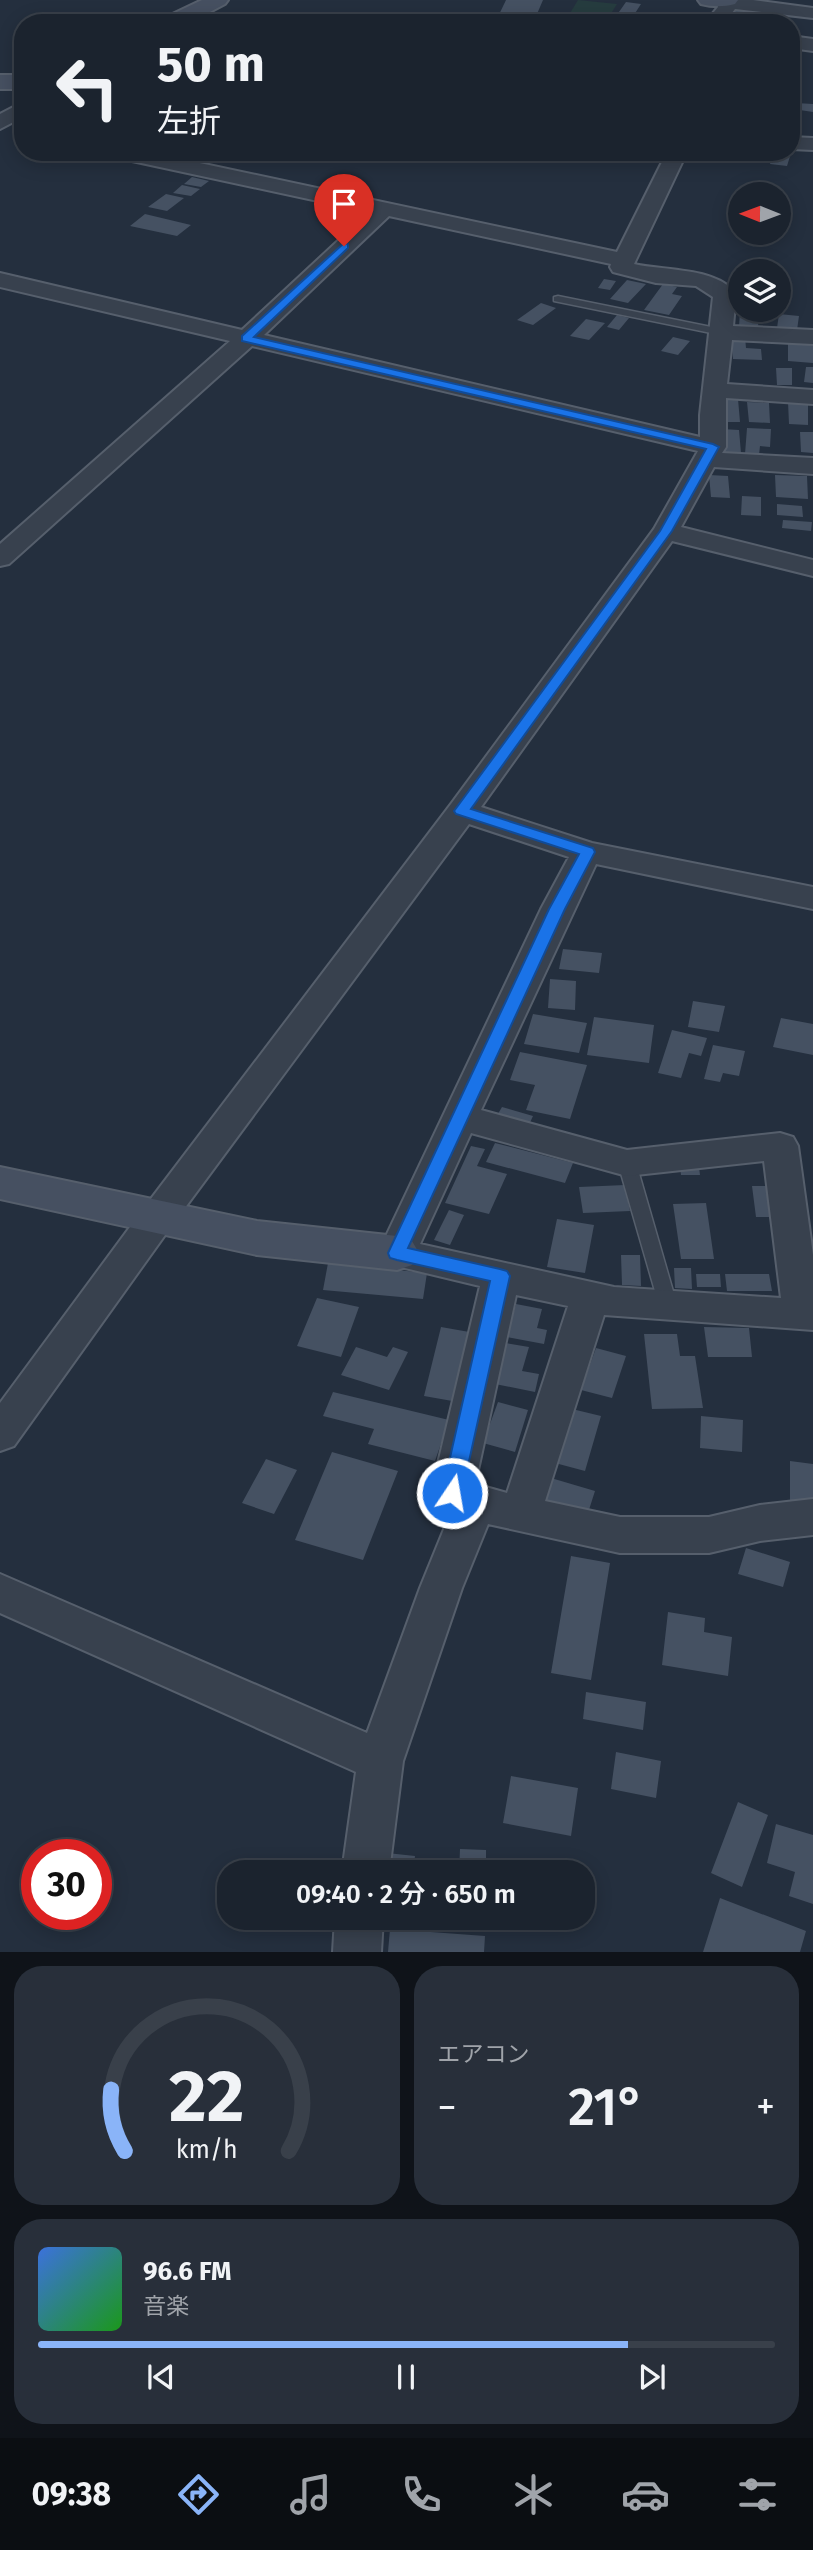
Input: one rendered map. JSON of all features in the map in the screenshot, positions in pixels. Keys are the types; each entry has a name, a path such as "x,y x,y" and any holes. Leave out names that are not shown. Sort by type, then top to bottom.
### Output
{"street":[{"path":"190,14 218,0"},
{"path":"720,1 813,13"},
{"path":"720,1 727,7 721,14"},
{"path":"160,161 624,260"},
{"path":"0,1434 157,1217 461,811 666,531 709,453 725,294 702,280 656,276 621,267 673,161"},
{"path":"0,558 246,339 384,209"},
{"path":"0,280 709,453 813,466"},
{"path":"721,332 813,337"},
{"path":"715,390 813,397"},
{"path":"666,531 813,568"},
{"path":"461,811 587,852 813,898"},
{"path":"397,1253 557,909 587,852"},
{"path":"0,1183 257,1238 397,1253 614,1303 807,1315 780,1146 627,1163 459,1117"},
{"path":"500,1276 452,1493 475,1504 620,1535 709,1535 760,1523 813,1517"},
{"path":"521,1513 590,1297"},
{"path":"368,1860 380,1761 441,1588 475,1504"},
{"path":"0,1593 380,1761"},
{"path":"357,1951 358,1930"}],"lane":[{"path":"558,299 721,332"},
{"path":"627,1163 668,1306"}],"green space":[{"path":"578,0 617,4 611,14 569,14"}],"building":[{"path":"506,0 543,0 537,14 499,14"},
{"path":"626,2 641,4 635,14 618,14"},
{"path":"734,9 749,11 747,14 730,14"},
{"path":"800,103 813,104 813,112 800,110"},
{"path":"771,161 789,161 787,166 770,164"},
{"path":"192,177 209,181 201,187 184,184"},
{"path":"182,185 200,189 191,196 173,193"},
{"path":"166,194 184,198 167,211 148,207"},
{"path":"145,214 191,225 177,236 130,226"},
{"path":"604,279 616,281 610,290 598,288"},
{"path":"627,280 646,284 628,303 610,299"},
{"path":"663,284 677,287 672,294 682,296 669,315 644,310"},
{"path":"541,303 556,308 533,325 517,320"},
{"path":"617,315 629,318 619,330 607,327"},
{"path":"791,315 799,316 797,330 777,328 778,322 791,322"},
{"path":"586,319 605,323 589,340 570,336"},
{"path":"739,322 758,322 758,328 739,327"},
{"path":"731,336 745,337 746,348 761,349 762,360 733,359"},
{"path":"673,337 690,341 678,355 661,351"},
{"path":"788,341 813,343 813,363 788,361"},
{"path":"806,367 813,367 813,383 804,382"},
{"path":"776,368 792,368 792,385 777,385"},
{"path":"723,399 738,399 740,422 725,422"},
{"path":"747,402 769,403 770,423 749,422"},
{"path":"788,402 808,403 808,425 789,424"},
{"path":"747,428 771,429 770,447 760,446 759,455 745,454"},
{"path":"722,429 739,430 741,453 724,452"},
{"path":"800,432 813,432 813,453 801,452"},
{"path":"709,475 728,476 730,498 711,497"},
{"path":"775,475 807,476 808,499 776,497"},
{"path":"742,496 761,497 761,516 741,515"},
{"path":"777,504 802,506 803,517 777,515"},
{"path":"783,520 812,522 811,531 782,528"},
{"path":"563,949 602,953 599,973 559,969"},
{"path":"550,979 576,981 575,1010 548,1008"},
{"path":"693,1001 725,1006 719,1032 688,1027"},
{"path":"533,1014 587,1023 579,1053 524,1044"},
{"path":"594,1017 654,1025 649,1063 587,1055"},
{"path":"781,1018 813,1024 813,1055 773,1047"},
{"path":"672,1030 707,1038 701,1056 689,1053 681,1078 658,1073"},
{"path":"713,1045 745,1051 739,1076 723,1073 720,1082 704,1079"},
{"path":"520,1052 587,1065 570,1119 526,1110 535,1085 510,1080"},
{"path":"502,1107 533,1116 527,1129 495,1119"},
{"path":"495,1143 573,1163 565,1183 486,1162"},
{"path":"471,1146 485,1149 477,1166 507,1174 489,1214 445,1203"},
{"path":"680,1166 699,1167 700,1175 681,1175"},
{"path":"625,1185 630,1211 583,1213 579,1187"},
{"path":"752,1186 771,1186 775,1217 756,1217"},
{"path":"706,1203 714,1259 681,1259 673,1204"},
{"path":"449,1210 464,1215 450,1245 434,1240"},
{"path":"557,1219 594,1225 585,1273 547,1267"},
{"path":"621,1255 640,1255 641,1286 622,1285"},
{"path":"328,1263 427,1273 423,1299 323,1290"},
{"path":"674,1268 691,1268 692,1289 675,1288"},
{"path":"696,1274 720,1274 721,1287 697,1287"},
{"path":"725,1274 769,1274 772,1291 727,1291"},
{"path":"317,1298 359,1307 341,1357 297,1346"},
{"path":"516,1304 542,1309 537,1328 547,1330 544,1344 507,1337"},
{"path":"441,1327 475,1333 458,1402 424,1396"},
{"path":"704,1327 749,1328 752,1357 708,1357"},
{"path":"644,1334 677,1334 680,1356 695,1356 703,1408 652,1409"},
{"path":"505,1343 529,1347 522,1371 539,1374 535,1392 495,1384"},
{"path":"356,1347 387,1357 393,1347 408,1352 389,1390 341,1375"},
{"path":"596,1348 626,1356 612,1398 581,1390"},
{"path":"333,1392 449,1420 435,1461 368,1444 374,1429 323,1416"},
{"path":"498,1402 528,1410 515,1452 483,1443"},
{"path":"572,1409 601,1416 585,1471 555,1463"},
{"path":"701,1416 743,1420 742,1452 700,1448"},
{"path":"332,1452 398,1471 363,1560 295,1540"},
{"path":"266,1459 297,1470 274,1514 242,1503"},
{"path":"790,1461 813,1464 813,1502 790,1500"},
{"path":"551,1478 595,1491 587,1516 543,1503"},
{"path":"746,1548 790,1562 783,1587 738,1574"},
{"path":"571,1556 610,1563 591,1680 551,1673"},
{"path":"668,1612 705,1618 704,1632 732,1637 728,1676 662,1665"},
{"path":"586,1692 646,1702 643,1730 583,1719"},
{"path":"616,1752 661,1761 656,1798 611,1789"},
{"path":"511,1776 578,1788 571,1836 503,1823"},
{"path":"738,1802 768,1815 742,1887 711,1873"},
{"path":"776,1824 813,1835 813,1904 789,1896 795,1872 767,1863"},
{"path":"460,1849 486,1850 486,1860 460,1860"},
{"path":"387,1853 415,1856 414,1860 386,1860"},
{"path":"720,1898 806,1931 800,1952 703,1952"},
{"path":"390,1930 485,1936 484,1952 388,1952"}],"route":[{"path":"344,246 246,339 713,447 666,531 461,811 587,852 557,909 397,1253 500,1276 452,1493"}]}
